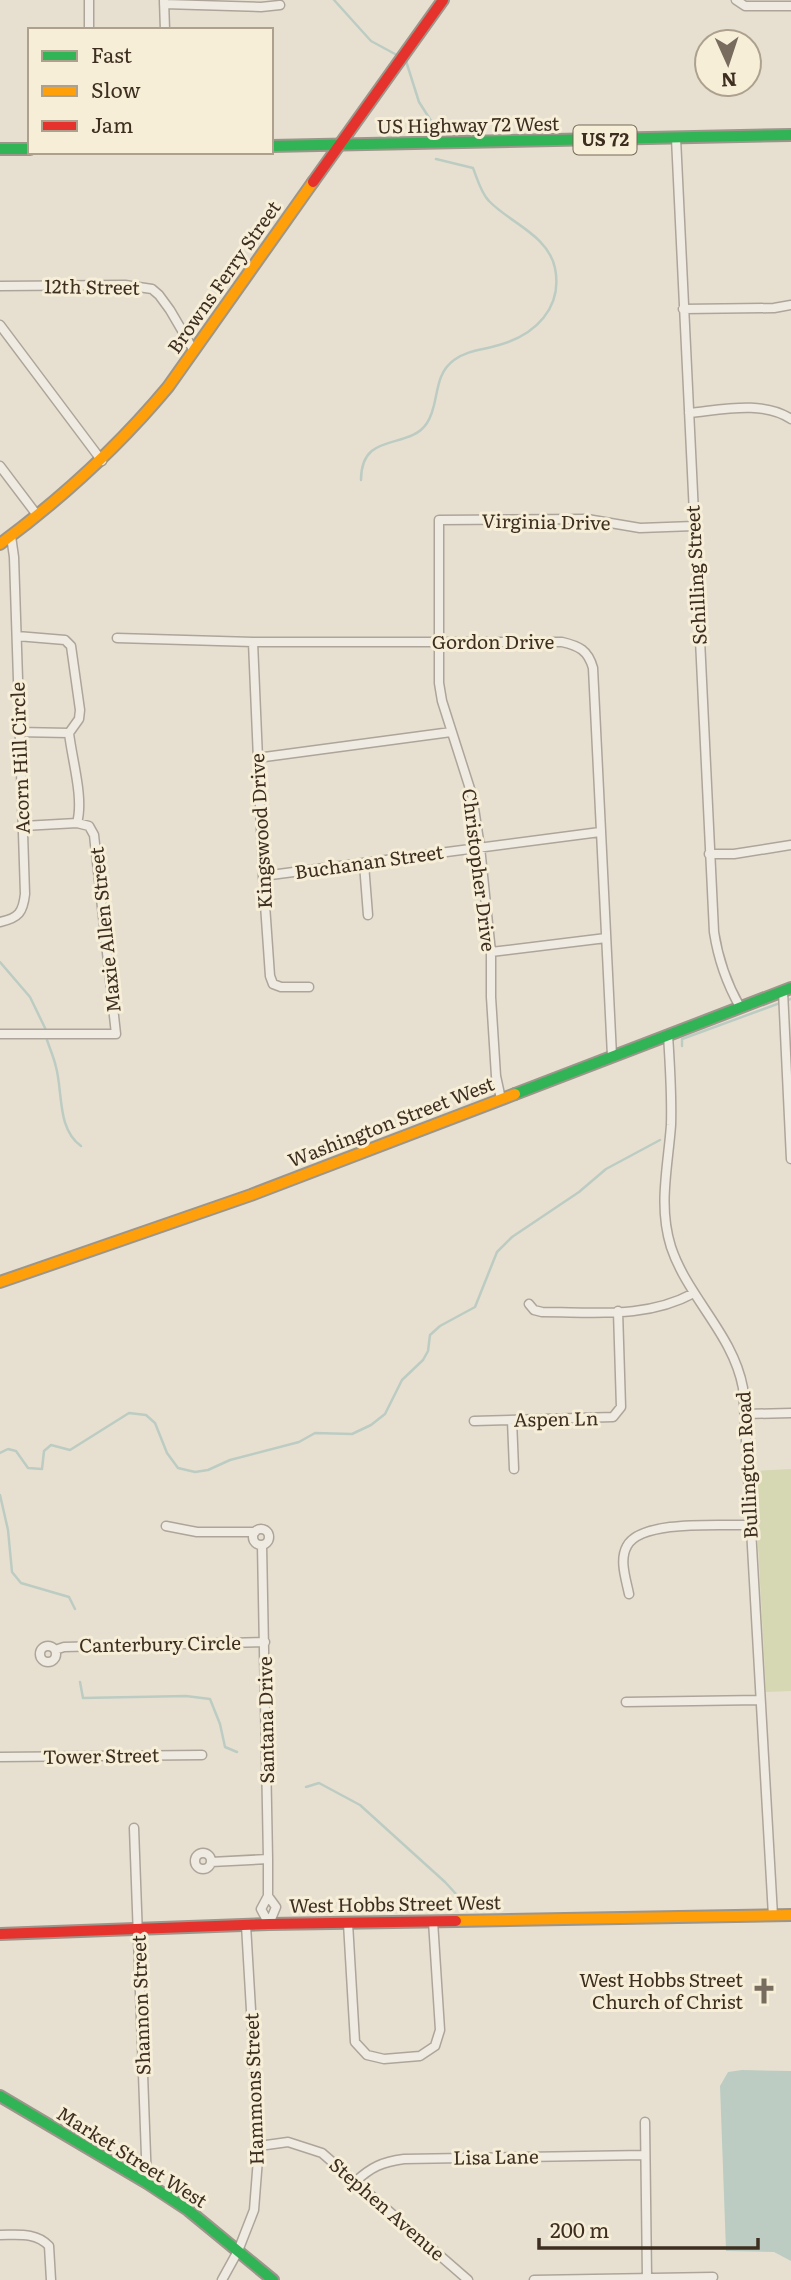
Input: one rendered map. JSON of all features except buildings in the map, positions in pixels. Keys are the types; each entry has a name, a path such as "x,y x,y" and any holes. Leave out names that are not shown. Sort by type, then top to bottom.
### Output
{"main road":[{"name":"Browns Ferry Street","path":"0,544 102,461 134,429 194,351 443,0"},
{"name":"US Highway 72 West","path":"273,146 791,135"},
{"path":"0,149 28,149"},
{"name":"Washington Street West","path":"0,1282 251,1195 787,989"},
{"name":"West Hobbs Street West","path":"0,1934 270,1924 791,1915"},
{"name":"Market Street West","path":"0,2096 188,2210 273,2280"}],"street":[{"path":"89,0 89,28"},
{"path":"736,0 745,6 791,6"},
{"path":"165,28 164,2 261,7 280,5"},
{"name":"Schilling Street","path":"676,138 709,854 717,950 731,991 740,1007"},
{"name":"12th Street","path":"0,286 125,285 152,289 170,310 194,351"},
{"path":"683,309 774,308 791,305"},
{"path":"0,325 102,461"},
{"path":"689,413 762,408 791,419"},
{"path":"0,466 37,515"},
{"name":"Virginia Drive","path":"439,520 587,519 640,528 694,526"},
{"name":"Christopher Drive","path":"439,520 440,692 470,786 480,847 491,952 495,1063 501,1099"},
{"name":"Acorn Hill Circle","path":"0,922 17,916 24,910 25,894 14,557 11,536"},
{"name":"Maxie Allen Street","path":"0,1034 116,1034 96,844 89,826 78,823 81,811 69,733 79,719 80,710 71,646 65,640 17,636"},
{"name":"Gordon Drive","path":"117,638 254,642 562,642 579,646 586,652 593,668 611,1056"},
{"name":"Kingswood Drive","path":"254,642 257,758 270,976 273,984 281,987 309,987"},
{"path":"18,732 69,733"},
{"path":"257,758 451,732"},
{"path":"23,826 78,823"},
{"name":"Buchanan Street","path":"263,876 600,832"},
{"path":"709,854 746,853 791,845"},
{"path":"363,864 368,915"},
{"path":"491,952 606,938"},
{"path":"787,989 791,1158"},
{"name":"Bullington Road","path":"668,1035 671,1123 663,1194 671,1247 694,1293 734,1355 743,1388 773,1916"},
{"path":"529,1304 534,1310 542,1312 649,1310 694,1293"},
{"name":"Aspen Ln","path":"474,1421 619,1417 618,1311"},
{"path":"745,1414 791,1413"},
{"path":"512,1420 514,1469"},
{"path":"629,1594 624,1553 627,1545 640,1533 666,1527 751,1525"},
{"path":"166,1526 197,1532 255,1532"},
{"name":"Santana Drive","path":"262,1529 268,1533 268,1541 262,1545 254,1539 255,1532 262,1529"},
{"name":"Santana Drive","path":"262,1545 268,1896 276,1907 270,1924"},
{"name":"Canterbury Circle","path":"55,1650 64,1647 265,1642"},
{"path":"626,1702 760,1700"},
{"name":"Tower Street","path":"0,1757 202,1755"},
{"name":"Shannon Street","path":"134,1828 147,2183"},
{"path":"211,1862 268,1859"},
{"path":"348,1923 355,2042 367,2055 384,2059 420,2056 435,2046 440,2030 433,1921"},
{"name":"Hammons Street","path":"222,2280 238,2251 254,2210 259,2146 246,1925"},
{"path":"645,2122 647,2277"},
{"name":"Stephen Avenue","path":"259,2146 288,2142 323,2153 468,2280"},
{"name":"Lisa Lane","path":"355,2182 372,2166 404,2159 645,2155"},
{"path":"0,2235 28,2234 43,2239 49,2246 51,2280"},
{"path":"534,2280 713,2277"}],"green space":[{"path":"791,1469 791,1691 766,1692 754,1471"}],"shaded area":[{"path":"791,2071 791,2261 774,2252 726,2251 720,2086 728,2072"}],"waterway":[{"path":"334,0 371,41 395,54"},
{"path":"406,61 419,102 435,127"},
{"path":"361,480 363,464 377,447 409,437 427,423 442,374 454,360 524,334 544,318 555,296 555,268 545,247 489,201 481,190 473,168 436,159"},
{"path":"0,962 30,997 46,1030"},
{"path":"682,1046 682,1039 791,999"},
{"path":"47,1040 56,1067 64,1120 73,1139 81,1146"},
{"path":"0,1453 8,1449 16,1451 28,1468 42,1469 44,1451 51,1445 70,1450 129,1413 146,1415 155,1423 167,1453 178,1468 195,1472 299,1442 315,1433 352,1434 371,1425 385,1414 402,1380 423,1360 428,1351 430,1335 440,1326 475,1307 497,1252 512,1237 579,1192 606,1169 660,1140"},
{"path":"0,1495 8,1530 12,1572 21,1583 69,1597 75,1609"},
{"path":"80,1682 83,1698 186,1696 210,1699 225,1747 237,1752"},
{"path":"306,1787 319,1783 360,1805 445,1882 469,1908"}],"traffic: fast":[{"path":"273,146 791,135"},
{"path":"0,149 28,149"},
{"path":"515,1094 791,988"},
{"path":"0,2096 188,2210 273,2280"}],"traffic: slow":[{"path":"0,544 88,471 149,409 168,387 313,182"},
{"path":"0,1282 251,1195 515,1094"},
{"path":"456,1921 791,1915"}],"traffic: jam":[{"path":"313,182 443,0"},
{"path":"0,1934 269,1924 456,1921"}],"place":[{"name":"West Hobbs Street Church of Christ","path":"764,1991"}]}
